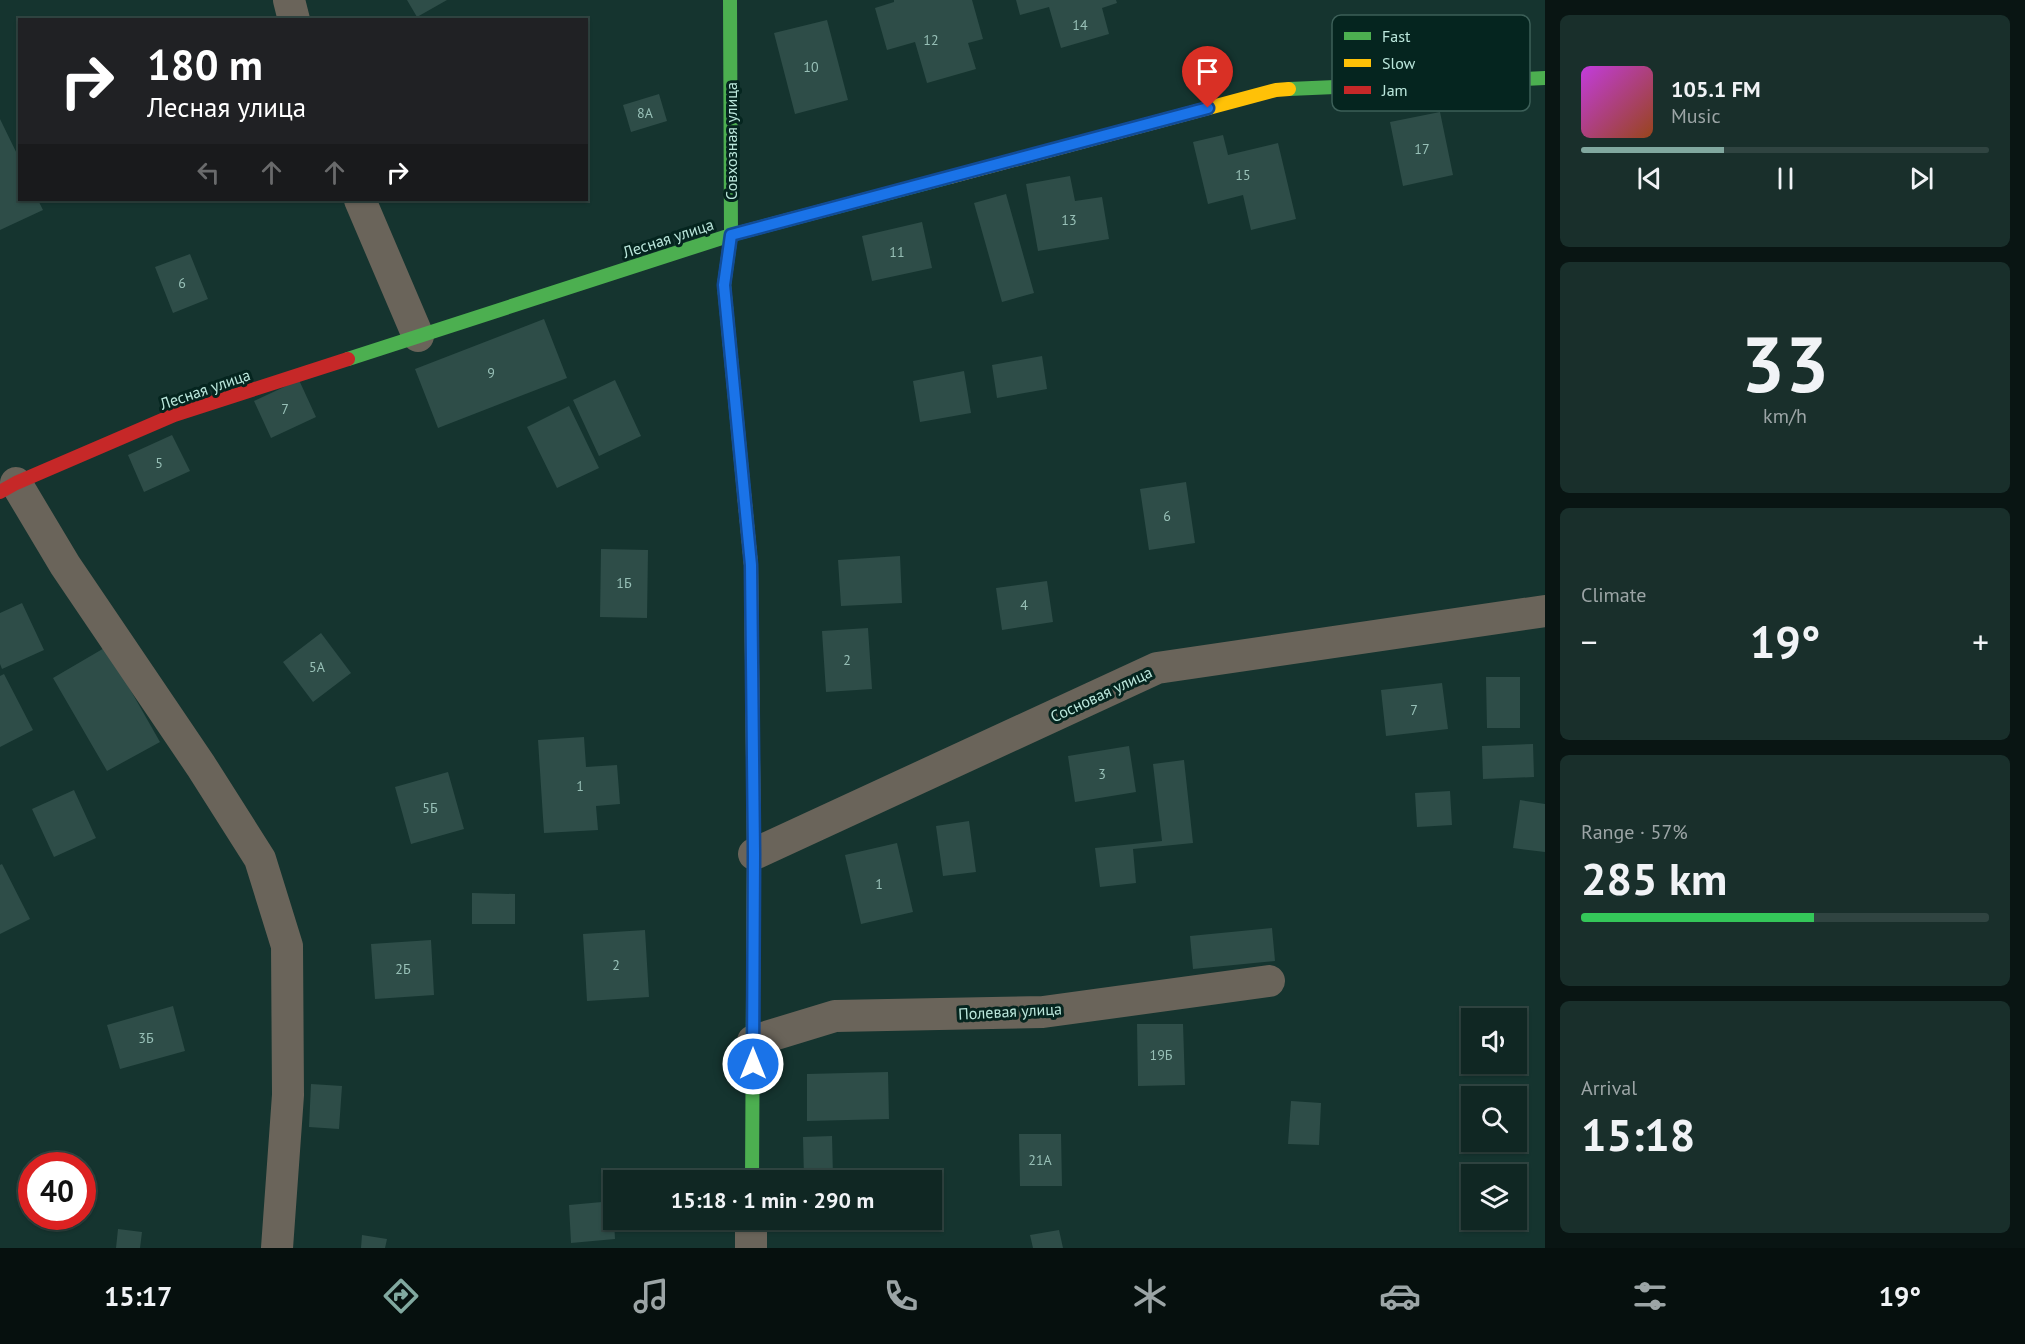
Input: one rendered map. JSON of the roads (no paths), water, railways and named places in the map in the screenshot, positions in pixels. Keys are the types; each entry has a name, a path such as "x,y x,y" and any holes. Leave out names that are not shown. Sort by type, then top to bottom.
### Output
{"street":[{"path":"289,0 294,18"},
{"name":"Совхозная улица","path":"730,0 731,235 724,285 751,565 754,854 752,1170"},
{"name":"Лесная улица","path":"1530,79 1545,78"},
{"name":"Лесная улица","path":"8,488 174,415 731,235 1276,90 1332,88"},
{"path":"360,201 418,336"},
{"path":"8,488 65,565 201,766 260,859 287,946 288,1095 277,1248"},
{"name":"Сосновая улица","path":"754,854 1157,668 1545,611"},
{"name":"Полевая улица","path":"753,1041 835,1016 1043,1012 1269,981"},
{"path":"751,1248 752,1230"}]}
